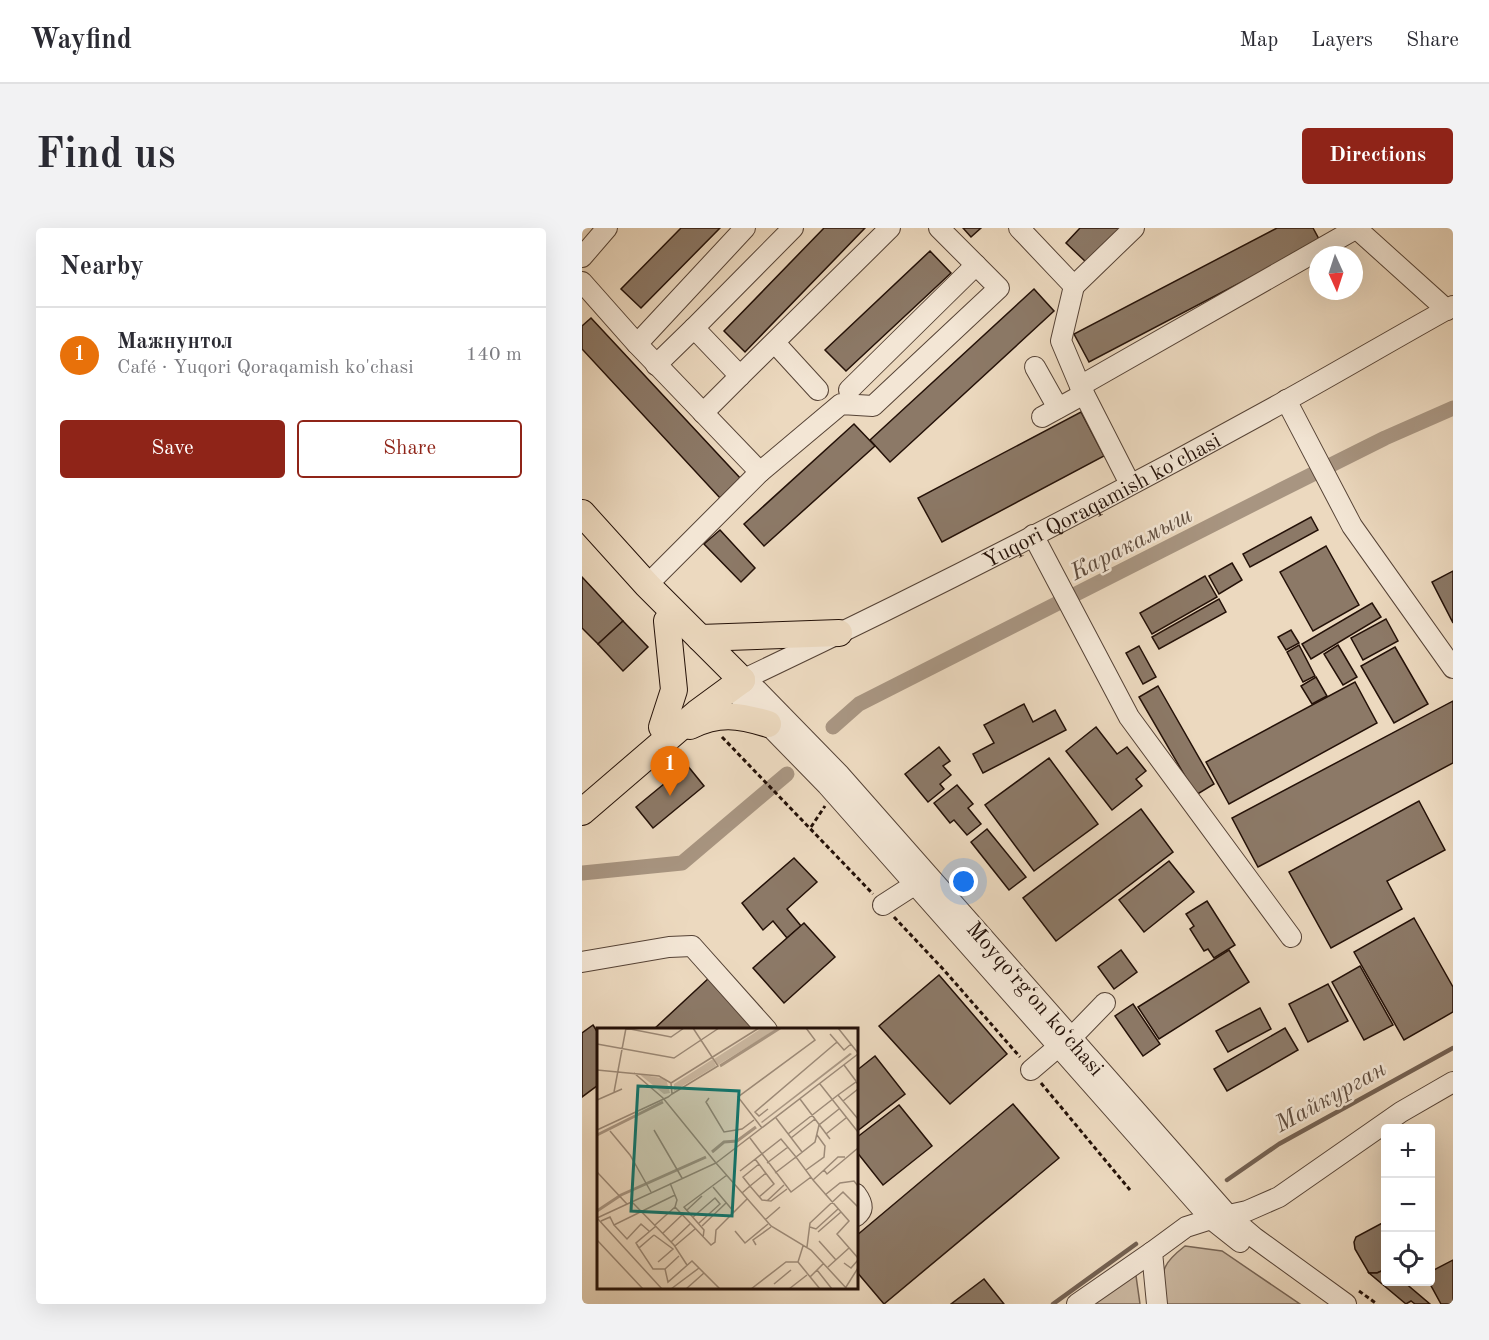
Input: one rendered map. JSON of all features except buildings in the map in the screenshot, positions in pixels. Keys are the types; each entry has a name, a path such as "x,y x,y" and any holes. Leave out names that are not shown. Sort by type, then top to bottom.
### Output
{"main road":[{"path":"582,513 647,585 700,638 731,683"},
{"path":"647,585 667,621 731,683"},
{"path":"667,621 674,690 665,732 724,716 741,716 777,726"},
{"path":"700,638 839,633"},
{"name":"Yuqori Qoraqamish ko'chasi","path":"582,796 665,732 697,713 731,683"},
{"name":"Yuqori Qoraqamish ko'chasi","path":"582,812 665,732"}],"street":[{"path":"582,257 608,228"},
{"path":"637,344 745,228"},
{"path":"656,365 793,228"},
{"path":"703,413 890,228"},
{"path":"647,585 760,472 841,404 873,406 999,288 939,228"},
{"path":"1019,228 1074,286"},
{"path":"1130,484 1082,390 1061,341 1074,286 1134,228"},
{"path":"1035,367 1050,413 1082,390 1356,228 1450,308"},
{"path":"849,390 976,265"},
{"path":"582,282 656,365 760,472"},
{"name":"Yuqori Qoraqamish ko'chasi","path":"731,683 839,633 1033,535 1286,400 1450,308"},
{"path":"693,328 740,376"},
{"path":"775,343 818,390"},
{"path":"1286,400 1352,526 1453,668"},
{"path":"1033,535 1129,717 1291,937"},
{"name":"Moyqoʻrgʻon koʻchasi","path":"731,683 834,780 1220,1217"},
{"name":"Moyqoʻrgʻon koʻchasi","path":"834,780 914,885 1065,1043"},
{"path":"883,905 914,885"},
{"path":"582,962 669,947 692,946 766,1028"},
{"path":"1031,1070 1065,1043 1105,1003"},
{"path":"1077,1304 1186,1227 1247,1211 1279,1197 1401,1112 1453,1082"},
{"path":"858,1197 862,1207 861,1213 858,1215"},
{"path":"1220,1217 1352,1298"},
{"path":"1220,1217 1247,1248 1325,1304"},
{"path":"1152,1252 1157,1304"}],"path":[{"path":"719,733 943,969 1031,1070 1130,1190"},
{"path":"810,828 826,805"},
{"path":"1352,1298 1377,1304"}],"shaded area":[{"path":"1185,1246 1222,1251 1300,1304 1164,1304 1163,1277 1166,1265"},
{"path":"1126,1274 1136,1276 1140,1304 1083,1304"}],"waterway":[{"name":"Каракамыш","path":"833,727 859,704 1385,438 1453,408"},
{"name":"Каракамыш","path":"582,873 682,863 787,774"},
{"name":"Майкурган","path":"1227,1180 1279,1144 1453,1048"},
{"name":"Майкурган","path":"1053,1304 1136,1244"}],"place":[{"name":"Мажнунтол","path":"670,796"}]}
